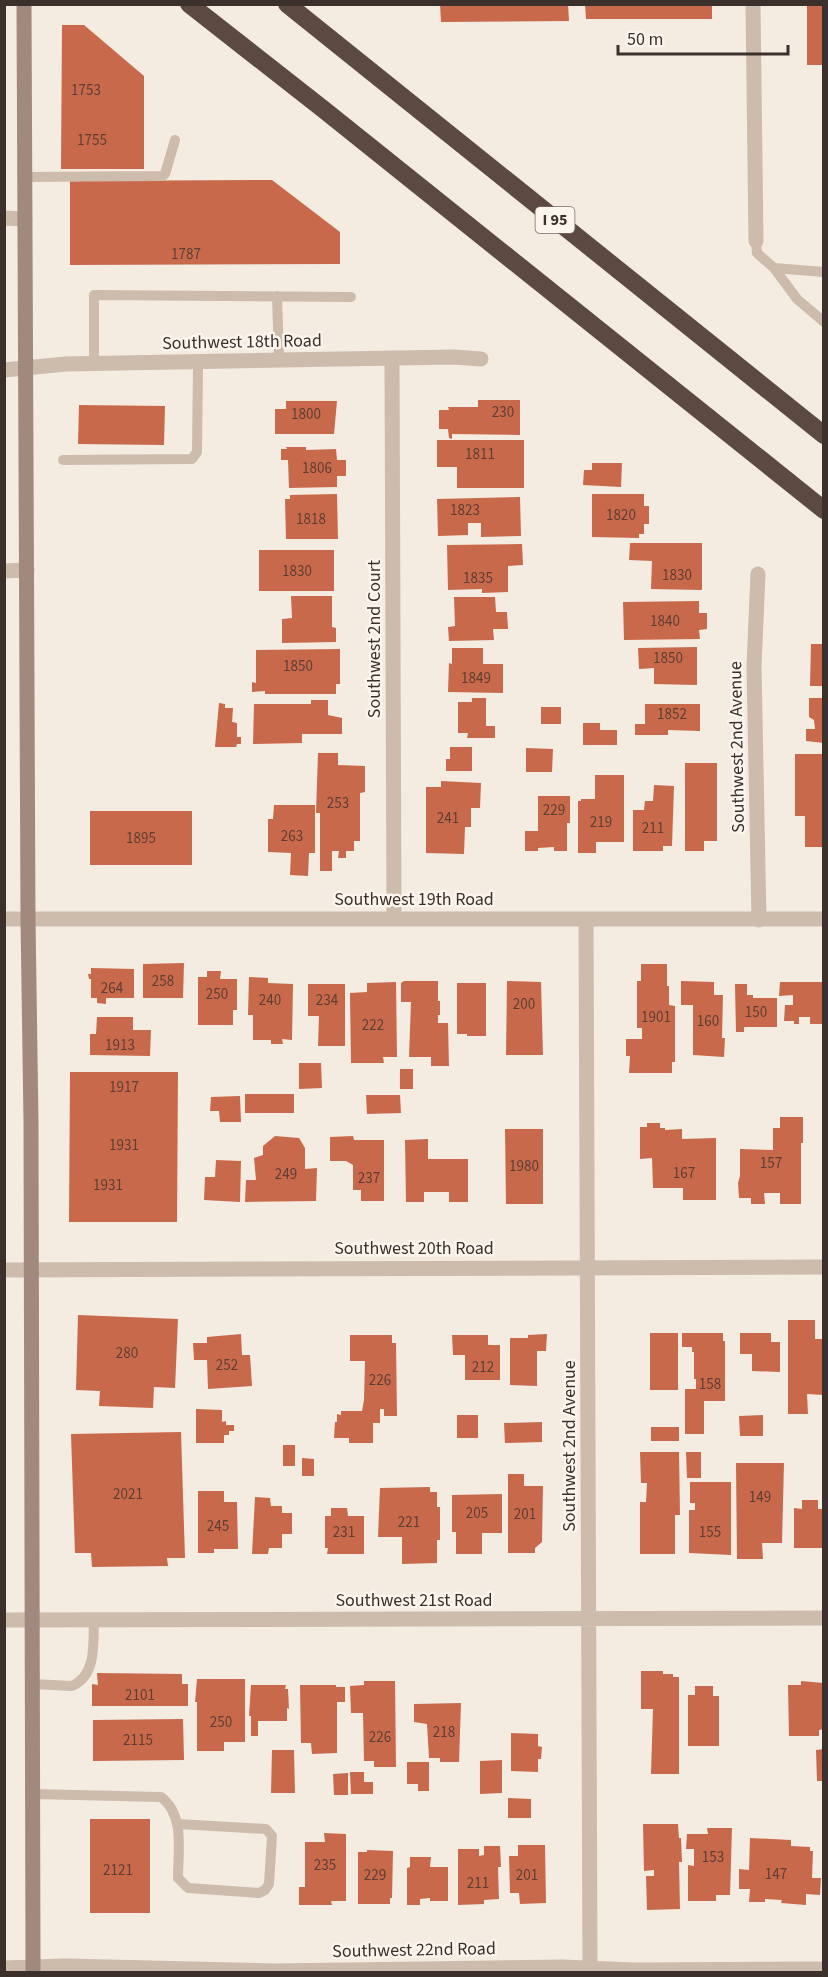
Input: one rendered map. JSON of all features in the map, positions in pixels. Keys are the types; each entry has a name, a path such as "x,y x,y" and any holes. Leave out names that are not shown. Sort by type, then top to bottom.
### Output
{"highway":[{"path":"189,4 824,510"},
{"name":"I 95","path":"287,4 824,435"}],"main road":[{"path":"24,4 33,1969"}],"street":[{"path":"753,4 756,241"},
{"path":"4,218 25,219"},
{"name":"Southwest 18th Road","path":"4,370 94,363 454,357 481,359"},
{"name":"Southwest 2nd Court","path":"392,359 394,919"},
{"path":"4,570 27,570"},
{"name":"Southwest 2nd Avenue","path":"758,574 754,666 759,920"},
{"name":"Southwest 19th Road","path":"4,919 824,919"},
{"name":"Southwest 2nd Avenue","path":"586,919 590,1970"},
{"name":"Southwest 20th Road","path":"4,1270 824,1267"},
{"name":"Southwest 21st Road","path":"4,1620 824,1618"},
{"name":"Southwest 22nd Road","path":"4,1968 180,1967 274,1971 824,1969"}],"lane":[{"path":"26,177 162,176 165,174 175,140"},
{"path":"756,241 757,253 774,268 797,299 824,322"},
{"path":"774,268 824,272"},
{"path":"94,363 94,295 351,297"},
{"path":"277,296 279,360"},
{"path":"63,460 192,459 197,452 198,363"},
{"path":"32,1684 72,1686 85,1676 92,1663 94,1620"},
{"path":"33,1794 161,1797 172,1808 178,1824 178,1878 192,1889 259,1893 265,1890 269,1884 272,1836 266,1829 178,1824"}],"building":[{"path":"440,4 568,4 569,21 441,22"},
{"path":"585,4 712,4 712,19 586,19"},
{"path":"807,4 824,4 824,65 807,65"},
{"path":"62,25 84,25 144,76 144,169 61,169"},
{"path":"272,180 340,232 340,264 70,265 70,181"},
{"path":"478,400 520,400 520,435 452,434 452,439 449,438 448,429 439,429 439,410 449,410 448,407 478,407"},
{"path":"286,401 337,401 334,434 275,434 275,409 286,409"},
{"path":"79,405 165,406 164,445 78,444"},
{"path":"437,440 524,440 524,488 457,488 457,467 437,467"},
{"path":"286,447 306,447 306,450 336,449 337,460 346,460 346,476 337,476 337,487 289,488 288,460 281,460 281,449 287,449"},
{"path":"592,463 622,463 621,487 583,485 584,470 592,470"},
{"path":"337,494 338,539 286,539 285,499 290,499 290,495"},
{"path":"592,494 644,494 644,506 649,506 649,524 644,524 644,534 639,534 639,538 592,537"},
{"path":"520,497 521,536 481,537 481,523 468,523 468,535 438,536 437,499"},
{"path":"630,543 702,543 702,590 651,589 652,561 629,560"},
{"path":"522,544 523,565 508,566 508,592 482,593 482,589 448,590 447,545"},
{"path":"259,550 334,550 334,591 259,591"},
{"path":"291,596 332,596 332,627 336,628 336,642 282,643 282,619 292,618"},
{"path":"454,597 495,597 496,612 507,612 508,629 493,629 494,640 449,641 448,627 455,626"},
{"path":"699,601 699,613 707,613 707,629 699,630 700,639 624,640 623,602"},
{"path":"811,644 824,644 824,686 810,686"},
{"path":"697,647 697,685 654,684 654,668 639,669 638,648"},
{"path":"452,648 483,648 483,664 503,664 503,693 448,692"},
{"path":"340,649 340,684 336,684 336,694 252,692 252,682 256,683 256,650"},
{"path":"472,698 486,698 486,726 495,726 495,738 467,738 468,733 458,733 458,702 472,702"},
{"path":"809,698 824,698 824,743 806,741 806,729 815,729 814,720 809,717"},
{"path":"311,700 328,700 328,715 342,718 342,734 302,734 302,743 253,744 254,704 311,704"},
{"path":"219,703 225,704 225,708 233,708 232,722 237,723 237,737 241,737 241,744 237,744 236,747 215,747"},
{"path":"645,704 700,704 700,731 668,730 668,735 635,735 635,724 645,724"},
{"path":"541,707 561,707 561,724 541,724"},
{"path":"583,723 600,723 600,730 617,730 617,745 583,745"},
{"path":"450,747 472,747 472,771 446,771 446,759 450,759"},
{"path":"526,748 553,749 552,772 526,772"},
{"path":"318,753 338,753 338,765 365,766 365,792 360,793 360,841 354,841 354,851 346,851 346,858 338,858 339,851 332,851 332,871 320,871 320,813 316,813"},
{"path":"795,754 824,754 824,847 805,847 805,816 795,816"},
{"path":"685,763 717,763 717,841 704,841 704,851 685,851"},
{"path":"595,775 624,775 624,842 596,842 596,853 578,853 578,801 595,799"},
{"path":"441,781 481,783 480,808 471,808 471,827 465,827 464,854 426,853 426,787 441,787"},
{"path":"654,785 674,786 672,846 663,846 663,851 633,851 633,810 644,810 645,801 653,801"},
{"path":"538,796 570,796 567,851 554,851 554,847 525,851 525,831 538,831"},
{"path":"274,805 315,805 315,853 309,853 308,876 290,875 291,853 268,852 268,819 273,819"},
{"path":"90,811 192,811 192,865 90,865"},
{"path":"184,963 183,998 143,998 143,964"},
{"path":"641,964 667,964 669,1005 675,1006 675,1062 672,1062 672,1073 629,1073 630,1056 626,1056 626,1039 642,1039 642,1028 637,1028 637,981 641,981"},
{"path":"91,968 134,969 134,998 106,998 106,1004 97,1003 97,998 91,998 91,979 88,974 91,974"},
{"path":"207,971 221,971 220,979 237,979 237,1010 233,1010 233,1025 198,1025 198,977 207,977"},
{"path":"249,977 268,978 268,983 293,984 292,1040 282,1039 283,1044 271,1044 271,1040 253,1040 253,1015 248,1015"},
{"path":"404,981 438,981 440,1015 438,1015 438,1023 448,1023 449,1066 431,1066 431,1057 409,1057 411,1002 401,1002 401,983"},
{"path":"507,981 541,982 543,1055 506,1055"},
{"path":"681,981 714,982 714,995 723,995 724,1057 693,1055 693,1005 681,1005"},
{"path":"396,982 397,1057 383,1057 384,1063 351,1063 350,993 367,992 367,983"},
{"path":"780,982 824,982 823,1024 810,1024 810,1017 799,1017 799,1024 794,1024 794,1021 784,1021 785,1005 793,1005 793,995 779,996"},
{"path":"457,983 486,983 486,1036 457,1034"},
{"path":"308,984 345,984 345,1046 318,1046 319,1016 308,1016"},
{"path":"735,984 747,984 747,995 753,995 753,998 777,998 777,1027 744,1027 744,1032 736,1032"},
{"path":"97,1017 133,1017 133,1030 151,1030 150,1056 90,1055 90,1034 96,1034"},
{"path":"299,1063 321,1063 322,1088 299,1089"},
{"path":"400,1069 413,1069 413,1089 400,1089"},
{"path":"70,1072 178,1072 177,1222 69,1222"},
{"path":"245,1094 294,1094 294,1113 245,1113"},
{"path":"366,1095 400,1095 401,1113 367,1114"},
{"path":"240,1096 241,1122 220,1122 219,1111 210,1111 211,1097"},
{"path":"780,1117 803,1117 801,1204 780,1204 780,1193 764,1193 765,1204 751,1204 751,1198 739,1198 740,1149 773,1150 773,1128 780,1128"},
{"path":"647,1123 660,1123 660,1128 665,1128 665,1130 682,1129 682,1139 716,1138 716,1200 683,1200 683,1188 653,1188 652,1158 640,1159 640,1127 647,1127"},
{"path":"505,1129 543,1129 543,1204 506,1204"},
{"path":"275,1136 299,1138 305,1148 305,1169 317,1168 316,1201 245,1202 246,1180 256,1180 254,1158 263,1155 263,1146"},
{"path":"353,1136 354,1140 384,1140 384,1201 361,1201 361,1190 353,1190 353,1165 346,1161 330,1161 330,1137"},
{"path":"428,1139 428,1159 468,1159 468,1202 449,1202 449,1192 424,1192 424,1202 406,1202 405,1140"},
{"path":"216,1160 241,1161 240,1202 204,1200 205,1177 215,1177"},
{"path":"78,1315 178,1319 175,1388 154,1387 153,1408 99,1406 100,1391 76,1390"},
{"path":"788,1320 815,1320 815,1339 824,1339 824,1395 807,1394 808,1414 788,1414"},
{"path":"650,1333 678,1333 678,1390 650,1390"},
{"path":"682,1333 723,1333 723,1341 725,1341 725,1401 704,1401 704,1434 685,1434 685,1389 696,1389 696,1379 694,1379 694,1352 692,1352 692,1347 682,1347"},
{"path":"740,1333 771,1333 771,1342 780,1342 780,1372 752,1371 752,1354 740,1354"},
{"path":"241,1334 242,1355 250,1355 252,1386 208,1389 207,1360 194,1360 193,1343 207,1343 207,1337"},
{"path":"547,1334 546,1351 537,1351 537,1386 510,1385 510,1338 528,1338 528,1335"},
{"path":"350,1335 392,1335 392,1343 396,1343 397,1416 384,1416 384,1409 380,1409 380,1423 373,1423 373,1443 349,1443 349,1438 334,1438 337,1414 341,1415 341,1411 362,1411 364,1400 365,1361 350,1361"},
{"path":"452,1335 488,1335 488,1345 500,1345 500,1380 465,1380 465,1355 453,1355"},
{"path":"196,1409 222,1410 222,1422 226,1421 226,1425 234,1425 234,1431 229,1431 229,1435 224,1435 224,1443 196,1443"},
{"path":"457,1415 478,1415 478,1438 457,1438"},
{"path":"763,1415 763,1436 740,1436 739,1416"},
{"path":"542,1422 542,1442 505,1443 504,1423"},
{"path":"651,1427 679,1427 679,1441 651,1441"},
{"path":"181,1432 185,1558 167,1558 168,1566 92,1567 91,1553 75,1553 71,1434"},
{"path":"283,1445 295,1445 295,1466 283,1466"},
{"path":"640,1452 679,1452 680,1515 675,1515 675,1554 640,1554 640,1502 646,1502 647,1483 641,1483"},
{"path":"686,1452 701,1452 701,1478 687,1478"},
{"path":"302,1458 314,1459 314,1476 302,1476"},
{"path":"736,1463 784,1463 782,1543 762,1543 763,1559 737,1559"},
{"path":"508,1474 524,1474 524,1486 543,1486 542,1542 535,1548 535,1553 508,1553"},
{"path":"690,1482 731,1482 731,1555 689,1553 689,1510 695,1510 695,1503 690,1503"},
{"path":"430,1487 430,1492 437,1492 437,1507 440,1507 437,1563 402,1564 402,1537 378,1537 380,1488"},
{"path":"198,1491 224,1491 224,1502 237,1502 238,1549 214,1549 214,1553 198,1553"},
{"path":"502,1494 502,1533 482,1533 482,1554 456,1554 456,1532 452,1532 452,1495"},
{"path":"255,1497 270,1498 271,1506 282,1506 282,1513 292,1513 292,1534 282,1534 282,1548 269,1548 268,1554 252,1554"},
{"path":"802,1500 818,1500 818,1509 822,1509 824,1548 794,1548 794,1508 802,1509"},
{"path":"331,1508 347,1508 348,1516 364,1516 364,1554 327,1554 325,1516 331,1516"},
{"path":"641,1671 663,1671 663,1674 673,1674 673,1677 679,1677 679,1774 651,1774 653,1709 641,1709"},
{"path":"97,1673 182,1674 182,1684 188,1684 188,1706 92,1706 92,1684 98,1685"},
{"path":"197,1679 245,1679 245,1742 224,1742 224,1751 197,1751 197,1702 195,1702"},
{"path":"364,1681 395,1681 396,1767 374,1767 374,1761 364,1761 363,1713 351,1713 350,1686 364,1685"},
{"path":"801,1681 824,1683 824,1729 819,1730 819,1736 789,1736 788,1685 801,1685"},
{"path":"251,1685 286,1685 285,1689 288,1689 287,1721 258,1721 258,1736 251,1736 251,1716 249,1716"},
{"path":"300,1685 345,1687 345,1702 337,1702 337,1753 312,1754 311,1743 301,1743"},
{"path":"695,1686 713,1686 713,1696 719,1696 719,1746 688,1746 688,1695 695,1695"},
{"path":"461,1703 459,1762 440,1762 440,1758 429,1758 427,1724 414,1722 414,1704"},
{"path":"183,1719 184,1760 93,1761 93,1720"},
{"path":"511,1733 538,1734 538,1746 542,1747 541,1759 538,1759 538,1772 511,1771"},
{"path":"824,1749 824,1781 817,1781 816,1750"},
{"path":"272,1750 294,1750 295,1793 271,1793"},
{"path":"502,1760 502,1793 480,1794 480,1761"},
{"path":"407,1762 429,1762 429,1791 418,1791 418,1784 407,1784"},
{"path":"350,1772 364,1772 364,1782 373,1782 373,1794 351,1794"},
{"path":"348,1773 348,1795 334,1795 333,1774"},
{"path":"508,1798 531,1799 531,1818 508,1818"},
{"path":"90,1819 150,1819 150,1913 90,1913"},
{"path":"643,1824 678,1824 682,1862 679,1862 680,1909 647,1910 646,1876 654,1876 654,1870 644,1871"},
{"path":"707,1828 732,1828 730,1895 716,1895 716,1901 688,1901 688,1865 694,1866 694,1849 686,1849 687,1834 708,1834"},
{"path":"324,1833 346,1834 346,1901 331,1901 332,1905 299,1905 299,1887 305,1887 305,1842 325,1842"},
{"path":"750,1838 791,1840 791,1846 810,1847 810,1851 813,1851 812,1878 821,1878 820,1895 806,1894 806,1905 765,1899 765,1902 749,1902 750,1889 739,1889 739,1869 749,1870"},
{"path":"518,1845 545,1845 546,1903 520,1904 519,1893 510,1893 509,1856 518,1856"},
{"path":"484,1846 500,1846 499,1899 484,1900 484,1904 458,1905 458,1849 479,1849 479,1856 484,1855"},
{"path":"367,1850 393,1851 390,1904 358,1904 358,1852 367,1852"},
{"path":"410,1857 431,1857 430,1867 448,1867 448,1901 430,1901 430,1898 420,1899 420,1905 407,1905 407,1868 410,1867"}]}
